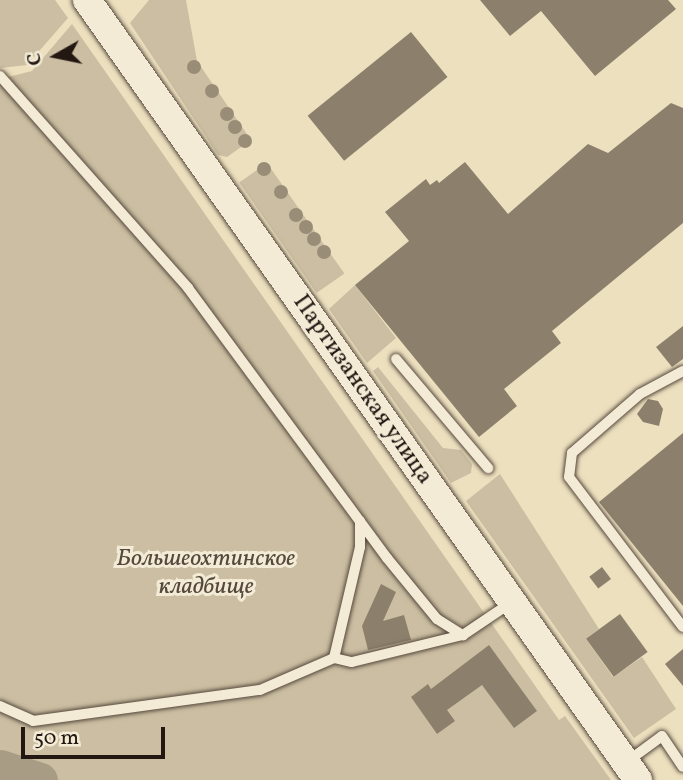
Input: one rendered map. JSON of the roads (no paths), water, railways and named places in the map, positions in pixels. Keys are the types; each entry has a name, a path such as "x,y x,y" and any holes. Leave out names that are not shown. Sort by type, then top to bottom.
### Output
{"street":[{"name":"Партизанская улица","path":"87,0 632,772"}],"lane":[{"path":"0,76 188,288 360,521 437,618 463,635"},
{"path":"396,359 488,468"},
{"path":"683,371 640,394 572,453 569,477 683,627"},
{"path":"334,658 360,547 360,521"},
{"path":"0,706 33,721 260,690 334,658 352,662 463,635 512,602"},
{"path":"632,772 662,736 683,767"}],"waterway":[{"path":"0,767 40,780"}],"park label":[{"name":"Большеохтинское кладбище","path":"206,574"}]}
